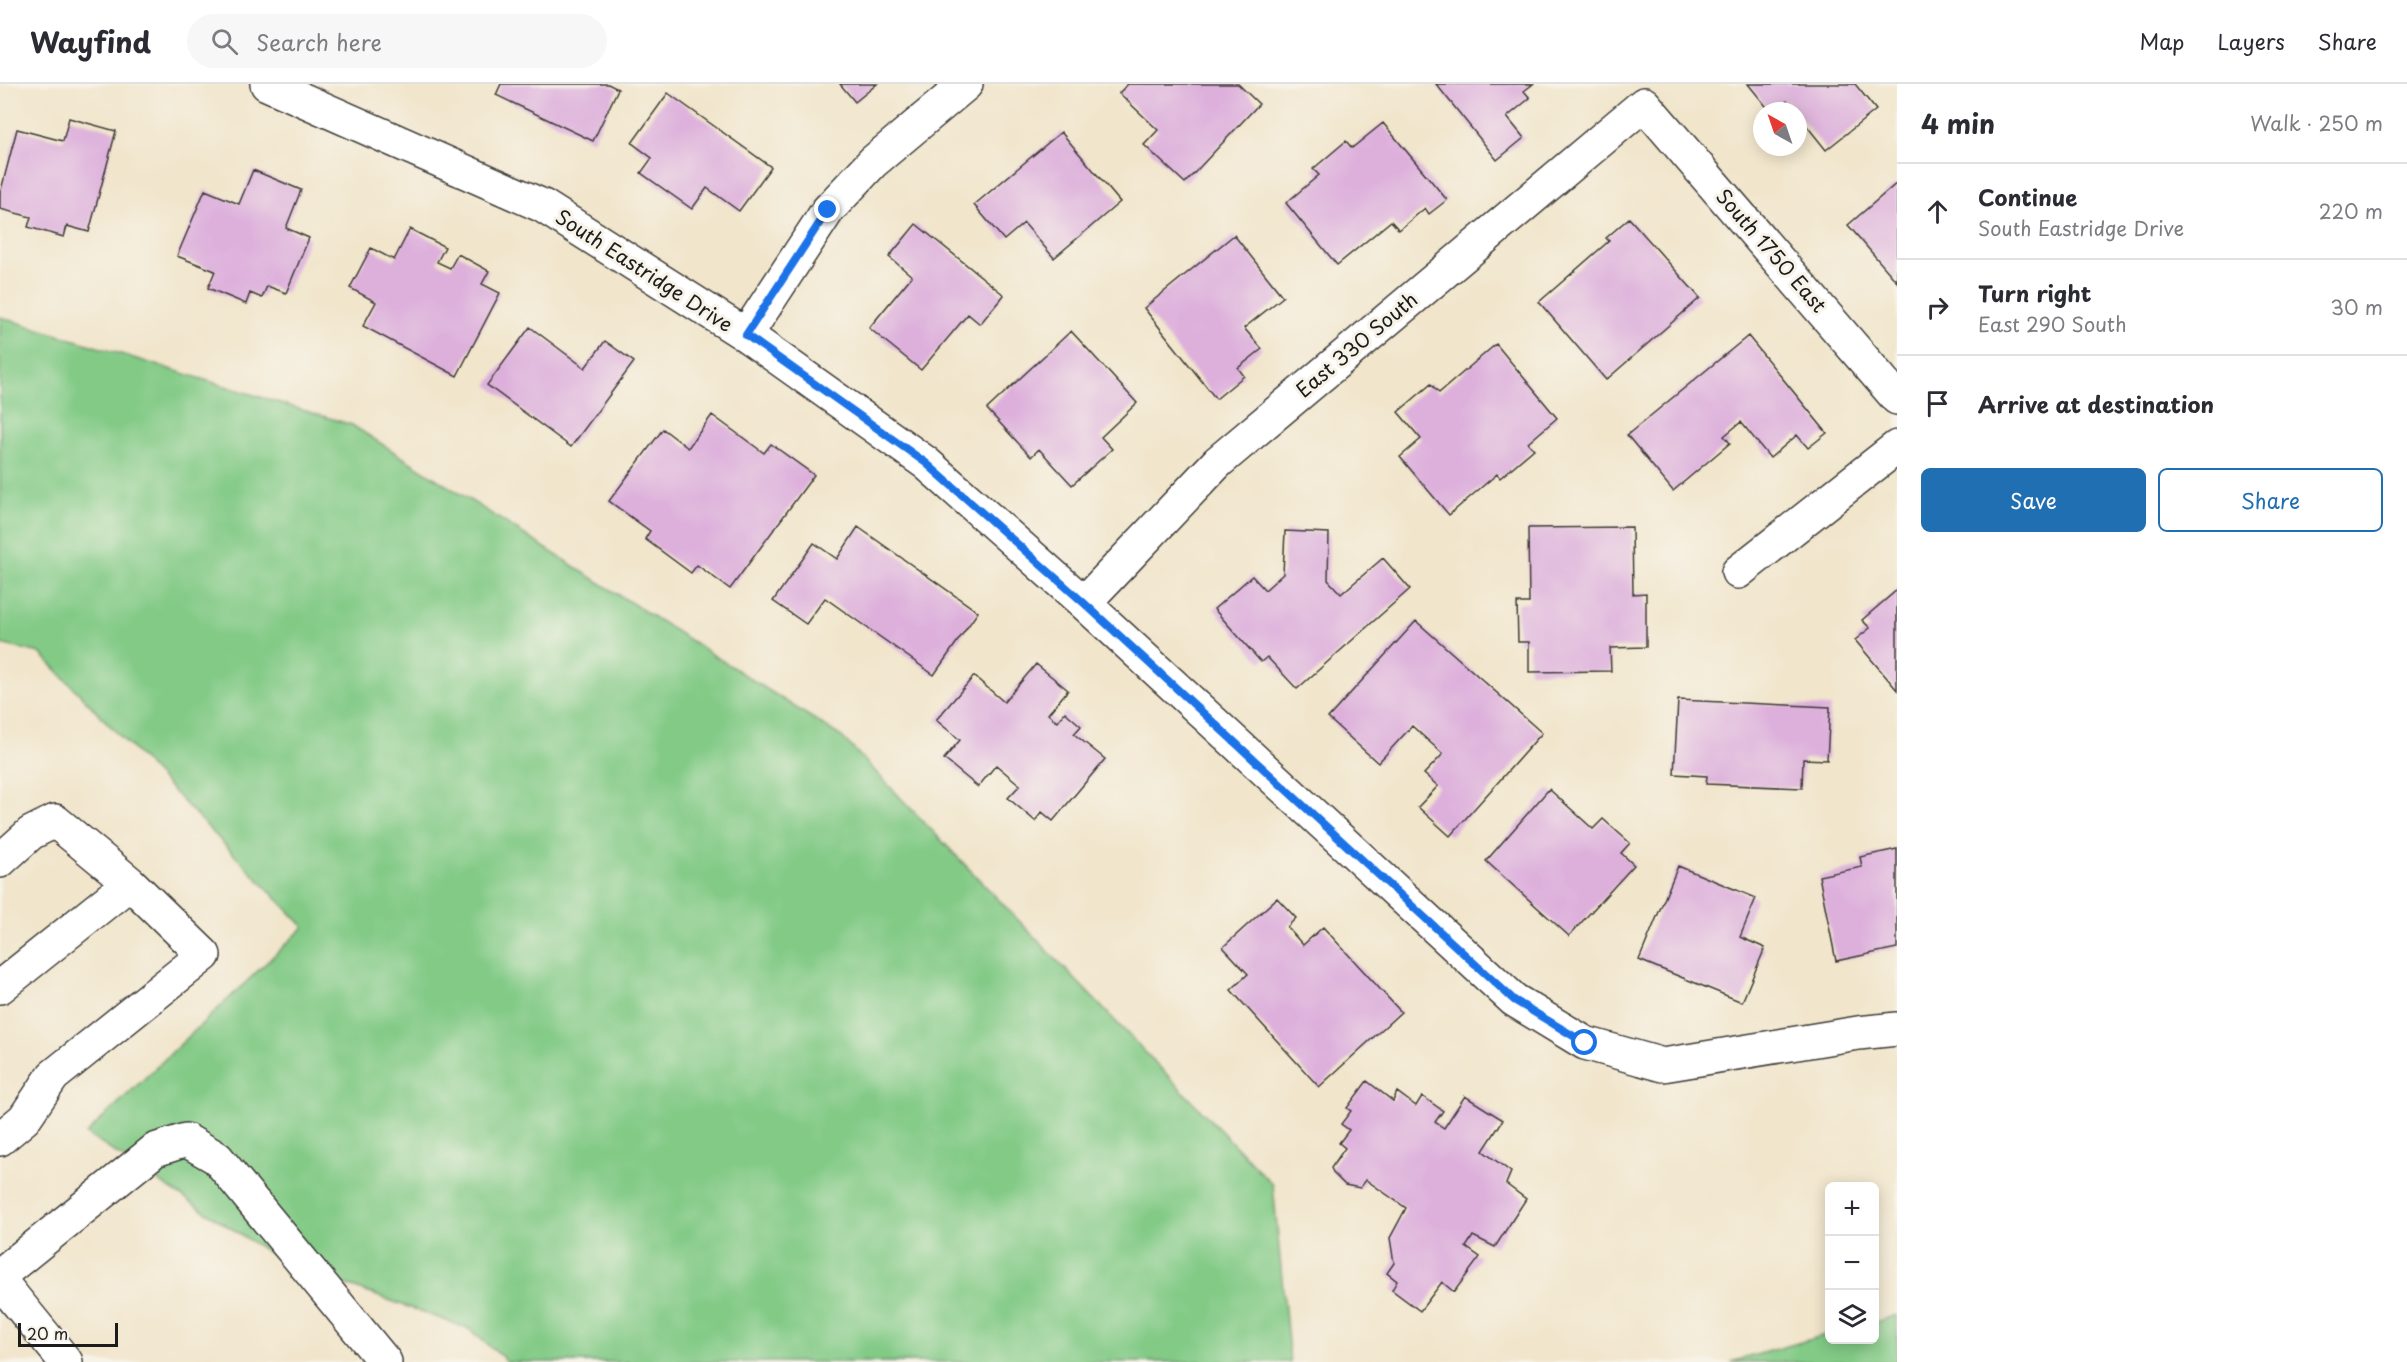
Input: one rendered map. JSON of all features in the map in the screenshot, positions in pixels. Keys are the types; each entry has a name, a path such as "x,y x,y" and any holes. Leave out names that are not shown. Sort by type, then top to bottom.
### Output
{"street":[{"name":"South Eastridge Drive","path":"267,84 543,206 746,335 926,463 1084,603 1514,1000 1585,1043 1663,1065 1857,1033 1897,1029"},
{"path":"746,335 828,210 873,162 966,84"},
{"name":"South 1750 East","path":"1644,104 1897,398"},
{"name":"East 330 South","path":"1084,603 1218,462 1644,104"},
{"path":"1738,572 1897,447"},
{"path":"0,861 32,832 55,821 130,883 204,955 53,1076 24,1119 1,1135"},
{"path":"0,987 130,883"},
{"path":"0,1275 155,1150 186,1140 217,1158 385,1362"},
{"path":"0,1281 66,1362"}],"green space":[{"path":"0,317 352,425 842,737 1273,1185 1290,1362 508,1362 469,1329 283,1262 86,1134 304,927 40,653 0,644"},
{"path":"1897,1315 1897,1362 1731,1362 1825,1335 1825,1344 1879,1344 1879,1321"}],"building":[{"path":"501,84 608,84 618,89 593,141 496,95"},
{"path":"840,84 877,84 855,102"},
{"path":"1128,84 1238,84 1259,104 1185,183 1144,145 1158,130 1119,93"},
{"path":"1436,84 1533,84 1524,91 1530,98 1507,117 1524,138 1497,160"},
{"path":"1748,84 1855,84 1876,110 1826,150 1807,126 1807,102 1763,102"},
{"path":"668,93 771,167 739,211 707,188 692,209 641,173 652,158 632,143"},
{"path":"69,118 116,131 89,232 67,226 64,237 28,227 31,217 0,209 0,194 17,129 63,141"},
{"path":"1383,123 1447,200 1429,214 1425,208 1399,230 1391,221 1337,265 1286,203 1319,175 1313,169 1346,141 1352,148"},
{"path":"1061,132 1120,202 1054,258 1024,223 1004,240 974,205"},
{"path":"253,170 301,190 286,228 309,238 286,293 267,286 262,298 250,293 246,304 208,288 215,271 177,256 205,190 239,204"},
{"path":"1897,183 1897,282 1848,225"},
{"path":"1629,218 1700,298 1606,380 1539,302 1609,241 1606,238"},
{"path":"916,224 1004,295 980,324 968,314 921,370 869,328 912,276 889,257"},
{"path":"410,229 445,247 437,262 450,268 458,254 489,271 482,284 500,293 457,376 363,326 376,302 350,288 371,248 394,260"},
{"path":"1234,235 1283,297 1244,328 1262,349 1238,368 1244,376 1216,399 1144,308"},
{"path":"530,327 585,368 605,341 634,362 571,447 487,385"},
{"path":"1071,331 1137,403 1101,437 1112,449 1072,485 1039,449 1031,457 987,409"},
{"path":"1748,336 1827,433 1808,448 1797,435 1770,458 1741,422 1724,436 1730,443 1673,491 1627,435"},
{"path":"1496,344 1557,418 1528,443 1534,449 1500,478 1497,474 1449,515 1400,457 1421,439 1398,412 1431,384 1439,393"},
{"path":"712,415 764,453 771,444 814,475 730,589 697,565 691,573 645,539 650,531 609,501 663,429 688,448"},
{"path":"858,527 978,612 934,675 825,598 806,624 773,601 814,543 837,559"},
{"path":"1632,527 1633,594 1646,593 1646,647 1610,648 1611,671 1529,672 1529,642 1518,642 1517,603 1529,603 1528,528"},
{"path":"1285,531 1329,533 1328,580 1341,594 1383,558 1410,589 1297,689 1267,657 1261,662 1214,609 1252,576 1265,590 1283,574"},
{"path":"1897,590 1897,690 1855,640 1870,628 1862,620"},
{"path":"1416,621 1542,733 1450,836 1418,807 1438,786 1424,774 1443,754 1412,726 1378,763 1328,718"},
{"path":"1036,664 1068,690 1048,714 1057,722 1065,712 1081,726 1074,734 1105,759 1053,821 1042,812 1035,821 1008,798 1020,785 996,765 978,787 944,759 960,740 936,720 974,676 1004,702"},
{"path":"1678,700 1830,707 1827,760 1803,759 1802,788 1706,784 1707,776 1674,774"},
{"path":"1549,789 1593,829 1603,819 1630,843 1621,853 1634,865 1569,936 1486,861"},
{"path":"1897,849 1897,948 1836,961 1819,876 1862,867 1860,857"},
{"path":"1678,866 1756,898 1740,937 1765,948 1742,1002 1639,960"},
{"path":"1277,898 1296,918 1287,927 1303,945 1323,927 1401,1012 1319,1087 1231,990 1248,974 1223,947"},
{"path":"1367,1081 1393,1101 1397,1092 1416,1106 1422,1096 1443,1111 1435,1122 1444,1128 1465,1096 1503,1120 1483,1151 1511,1172 1506,1184 1526,1199 1495,1247 1473,1236 1466,1247 1480,1257 1454,1292 1442,1282 1420,1311 1392,1290 1397,1281 1387,1273 1394,1263 1390,1238 1406,1208 1366,1180 1360,1188 1345,1185 1331,1168 1345,1148 1339,1143 1349,1130 1341,1124 1351,1111 1347,1108"}],"route":[{"path":"828,210 746,335 926,463 1084,603 1514,1000 1585,1043"}]}
